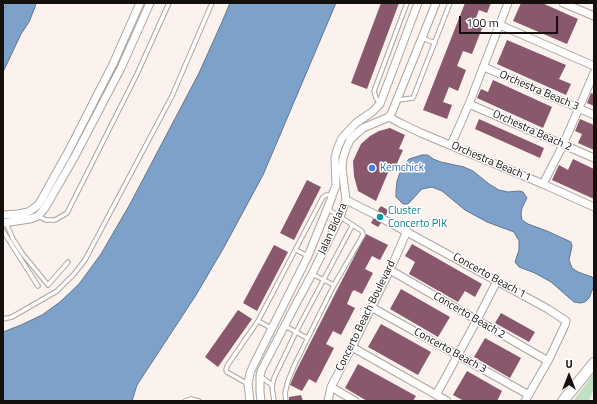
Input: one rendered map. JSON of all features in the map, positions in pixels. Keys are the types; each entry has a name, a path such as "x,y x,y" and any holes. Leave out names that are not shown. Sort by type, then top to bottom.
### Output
{"main road":[{"path":"565,399 594,363"}],"street":[{"path":"3,215 28,212 39,204 68,152 113,64 140,3"},
{"path":"4,223 30,219 38,216 45,208 122,68 150,3"},
{"path":"380,104 418,3"},
{"path":"388,116 397,100 436,3"},
{"path":"451,145 484,67 508,3"},
{"path":"563,3 594,16"},
{"path":"500,25 594,66"},
{"name":"Orchestra Beach 3","path":"484,67 594,115"},
{"path":"543,184 563,145 594,73"},
{"path":"383,95 397,100"},
{"name":"Jalan Bidara","path":"250,401 248,384 250,373 308,256 328,209 336,186 335,157 342,138 356,123 372,112 380,104"},
{"name":"Orchestra Beach 2","path":"469,104 594,158"},
{"name":"Jalan Bidara","path":"261,401 260,375 262,369 312,274 340,217 346,200 342,168 343,158 350,140 363,128 388,116"},
{"name":"Orchestra Beach 1","path":"388,116 421,133 594,207"},
{"path":"346,200 376,215"},
{"name":"Concerto Beach 1","path":"383,219 497,280 566,321 566,325 548,361"},
{"name":"Concerto Beach Boulevard","path":"328,401 331,387 352,348 407,232"},
{"name":"Concerto Beach 2","path":"390,270 548,361"},
{"path":"436,395 497,280"},
{"path":"287,296 297,302"},
{"name":"Concerto Beach 3","path":"372,307 457,355 527,398"},
{"path":"352,348 447,401"},
{"path":"527,398 548,361"},
{"path":"250,373 260,375"},
{"path":"331,387 356,401"}],"lane":[{"path":"38,216 46,220 55,220 67,213 137,74 169,3"},
{"path":"3,319 12,317 57,291 74,274 85,260 172,96 212,3"},
{"path":"380,104 376,98 374,90 407,3"},
{"path":"397,100 413,98 450,3"},
{"path":"422,38 435,43"},
{"path":"388,53 399,54"},
{"path":"248,384 227,372 226,366 258,321 323,197 326,195 332,195"},
{"path":"286,401 285,393 294,366 334,285 363,235 362,232 328,209"},
{"path":"4,223 22,253 48,285 68,262"},
{"path":"274,401 272,385 274,378 296,332 352,226"},
{"path":"3,231 38,286"},
{"path":"296,250 308,256"},
{"path":"312,274 334,285"},
{"path":"258,321 271,328"},
{"path":"285,326 307,338"},
{"path":"260,375 272,385"},
{"path":"185,401 191,399 199,401"}],"green space":[{"path":"594,373 594,388 589,401 573,401"}],"water":[{"path":"5,3 36,3 29,22 21,34 3,72 3,10"},
{"path":"230,3 336,3 263,175 223,249 196,295 137,385 132,401 3,401 3,332 42,315 60,302 79,284 101,254 130,204 199,73"},
{"path":"422,155 428,155 441,162 464,167 473,171 499,190 508,192 523,192 527,198 522,208 522,220 571,242 572,246 569,260 572,268 592,277 594,280 594,286 589,298 585,302 574,302 551,282 535,273 519,267 515,262 519,250 519,241 514,232 487,222 465,210 442,191 432,187 422,189 408,204 403,204 396,197 397,181 402,167 409,159"}],"building":[{"path":"381,3 399,3 367,89 351,83"},
{"path":"465,3 491,3 487,13 479,10 474,23 483,26 472,54 463,51 457,66 466,70 458,91 449,87 443,102 452,105 447,119 423,110"},
{"path":"521,3 542,3 578,19 567,44 513,21"},
{"path":"507,40 566,65 559,79 571,84 566,95 497,64"},
{"path":"493,80 552,107 543,128 477,98 481,89 488,92"},
{"path":"591,93 594,94 594,106 587,103"},
{"path":"479,119 544,148 540,158 475,129"},
{"path":"580,119 594,125 594,150 578,143 582,134 575,131"},
{"name":"Kemchick","path":"390,128 405,135 399,149 403,150 394,170 390,168 376,201 358,191 354,176 353,161 361,144 370,136 379,131"},
{"path":"573,159 594,169 594,199 552,180 559,165 568,170"},
{"path":"307,180 321,187 294,240 280,233"},
{"path":"381,206 388,210 386,215 381,215 378,210"},
{"path":"373,219 378,219 381,223 378,227 371,223"},
{"path":"366,234 388,245 380,260 372,256 365,269 373,273 362,294 354,290 352,292 347,304 355,308 341,335 333,331 326,344 334,348 316,383 309,379 302,391 290,385"},
{"path":"412,244 482,284 475,297 465,291 458,302 409,274 415,262 405,256"},
{"path":"274,245 288,252 257,311 243,303"},
{"path":"401,289 450,317 438,337 390,309"},
{"path":"238,310 252,319 218,367 205,357"},
{"path":"501,313 535,332 529,342 495,323"},
{"path":"381,324 431,352 418,375 368,347"},
{"path":"485,338 521,358 510,378 474,357"},
{"path":"358,364 416,396 413,401 367,401 345,388"},
{"path":"467,371 502,391 497,401 464,401 453,395"},
{"path":"301,395 303,401 289,401 289,397"}],"place":[{"name":"Kemchick","path":"372,168"},
{"name":"Cluster Concerto PIK","path":"380,217"}]}
